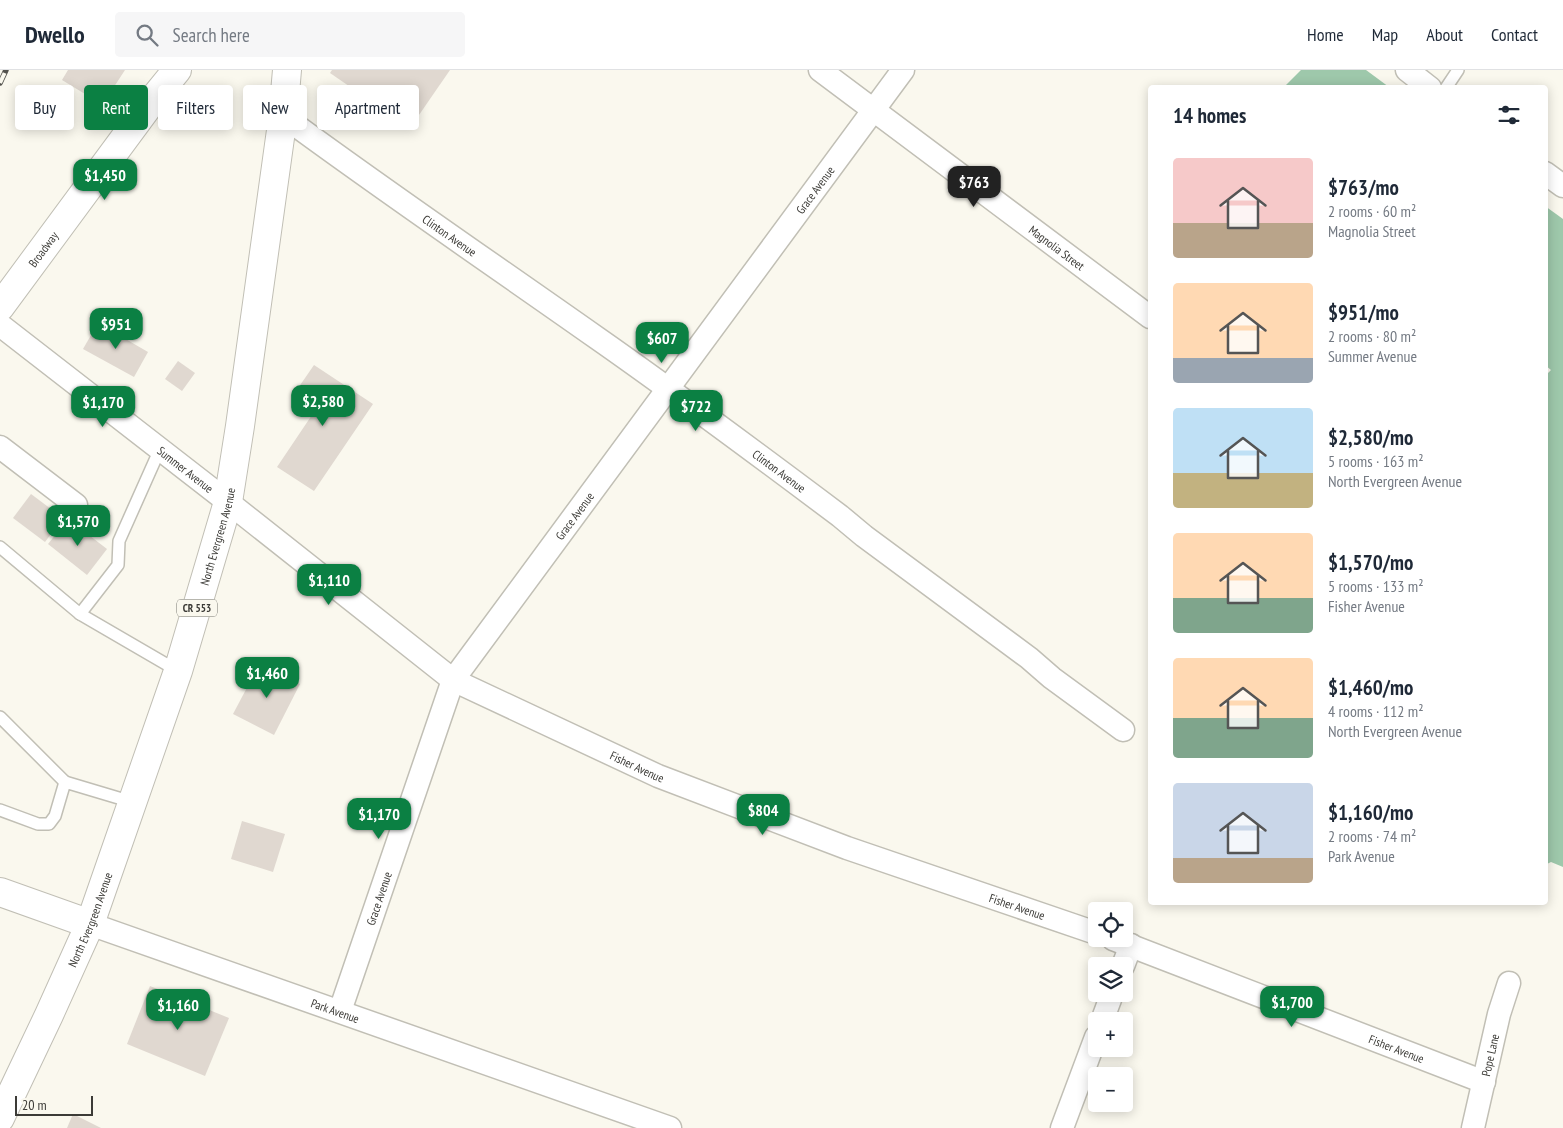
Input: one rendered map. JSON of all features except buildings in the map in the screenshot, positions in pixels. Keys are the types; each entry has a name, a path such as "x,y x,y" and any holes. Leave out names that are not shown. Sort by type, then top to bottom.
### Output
{"main road":[{"name":"Broadway","path":"0,307 177,70"},
{"name":"North Evergreen Avenue","path":"286,85 287,70"},
{"name":"North Evergreen Avenue","path":"0,1118 90,924 178,671 228,502 281,130"},
{"name":"Park Avenue","path":"0,892 90,924"}],"street":[{"name":"Magnolia Street","path":"820,70 1148,315"},
{"name":"Grace Avenue","path":"340,1011 453,680 903,70"},
{"path":"1407,70 1426,85"},
{"name":"Clinton Avenue","path":"303,130 668,388 833,510 864,536 1123,730"},
{"path":"1548,175 1563,186"},
{"name":"Summer Avenue","path":"0,325 228,502"},
{"path":"0,447 76,505"},
{"name":"Fisher Avenue","path":"228,502 453,680 658,776 847,848 1088,930"},
{"name":"Park Avenue","path":"90,924 670,1128"},
{"name":"Fisher Avenue","path":"1133,946 1484,1082"},
{"name":"Pope Lane","path":"1473,1128 1499,1014 1509,983"},
{"path":"1062,1128 1089,1057"}],"lane":[{"path":"1448,85 1458,70"},
{"path":"80,614 118,565 119,541 160,449"},
{"path":"0,547 80,614 178,671"},
{"path":"0,716 65,782 132,802"},
{"path":"0,810 38,824 49,824 56,816 65,782"}],"green space":[{"path":"1301,70 1366,70 1386,85 1286,85"},
{"path":"1548,208 1563,219 1563,867 1551,862 1548,864 1548,373 1551,370 1548,368"}],"railway":[{"path":"0,83 6,70"}]}
